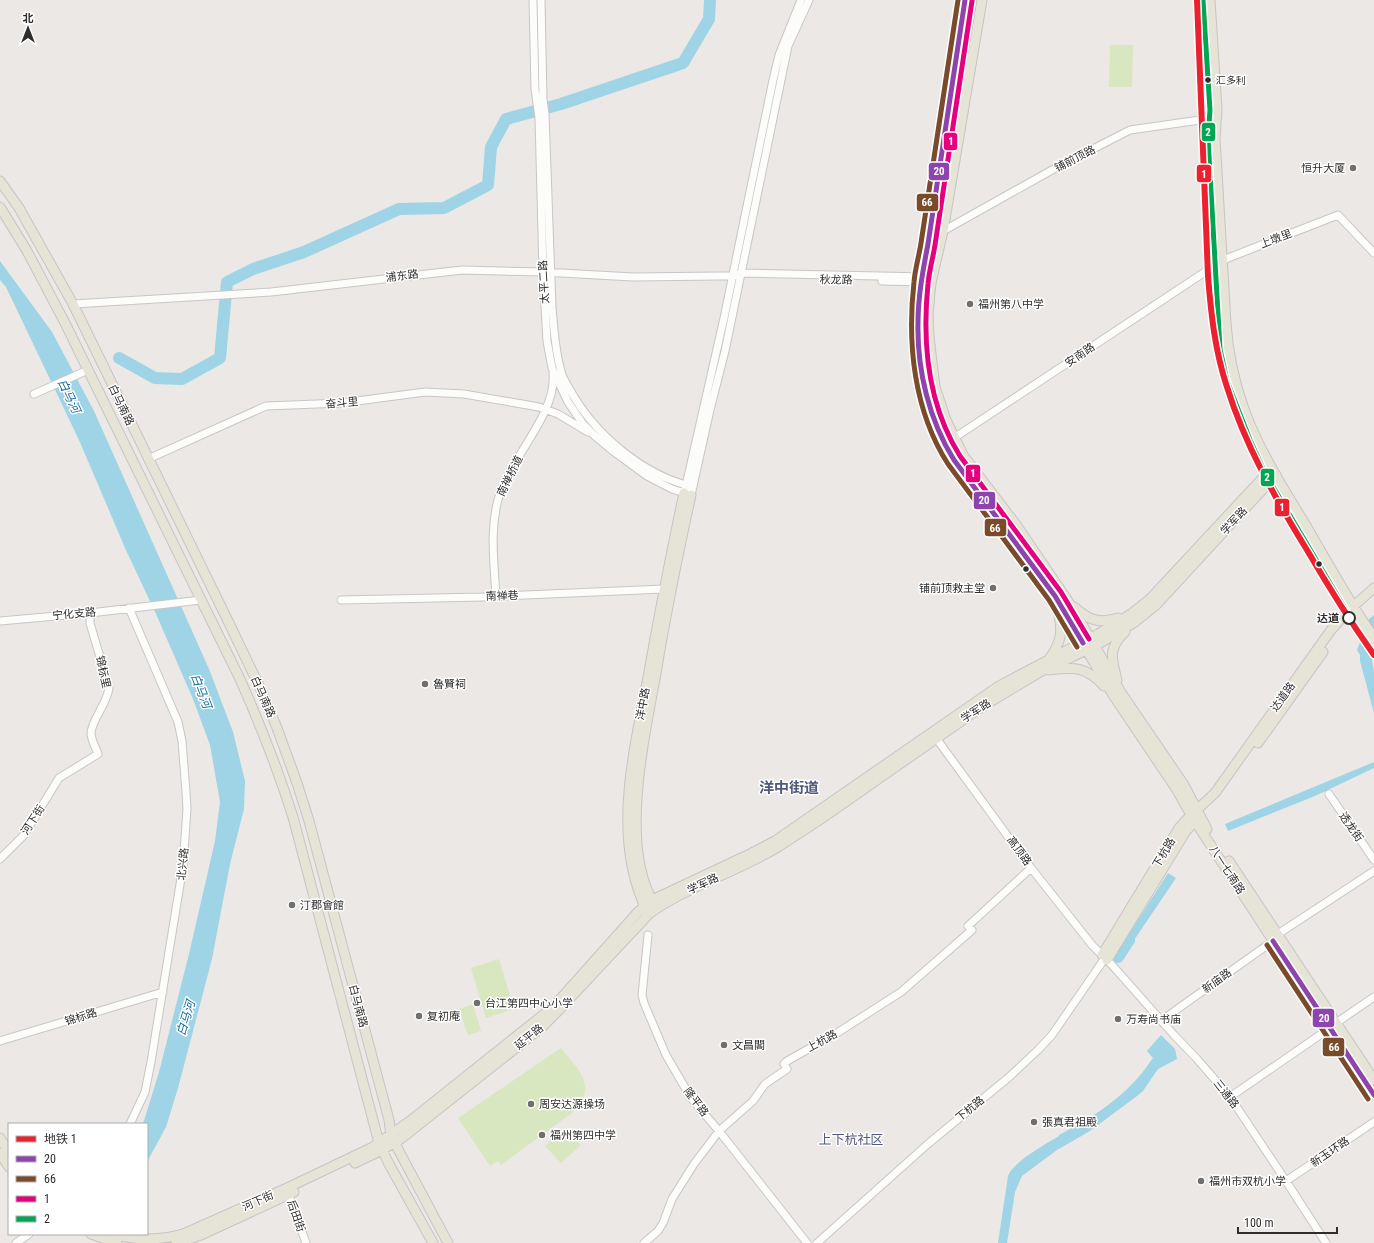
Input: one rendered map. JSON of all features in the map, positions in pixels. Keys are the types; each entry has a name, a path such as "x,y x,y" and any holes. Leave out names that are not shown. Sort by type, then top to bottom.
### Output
{"main road":[{"path":"965,0 928,244 921,279 918,324 920,363 931,409 944,444 954,460 1089,644"},
{"path":"982,0 943,231 932,280 928,327 933,373 939,401 954,438 963,454 1017,526 1068,602 1089,644"},
{"path":"1203,0 1213,118"},
{"path":"1210,0 1213,118 1208,138 1227,338 1234,376 1248,419 1271,475 1351,611 1363,635 1374,651"},
{"name":"白马南路","path":"0,181 19,208 72,304 255,678 287,753 312,833 393,1139 448,1243"},
{"path":"0,207 31,260 88,370 253,707 285,791 300,842 380,1147 433,1243"},
{"name":"学军路","path":"655,904 672,899 763,856 818,821 980,708 1133,618 1271,475"},
{"name":"洋中路","path":"646,910 638,889 630,848 628,825 629,792 636,744 664,589 689,490"},
{"name":"洋中路","path":"655,904 644,878 638,852 638,782 689,490"},
{"path":"1351,611 1374,588"},
{"path":"1351,611 1374,594"},
{"path":"1048,660 1056,650 1060,638 1061,621 1055,596"},
{"path":"1068,602 1080,613 1094,620 1107,621 1133,618"},
{"path":"1351,611 1366,626 1374,638"},
{"name":"下杭路","path":"1105,958 1196,815 1219,796 1351,611"},
{"path":"1117,693 1112,659 1113,648 1116,640 1133,618"},
{"name":"学军路","path":"646,910 775,841 999,686 1048,660 1089,644"},
{"name":"八一七南路","path":"1089,644 1117,693 1177,790 1196,815 1333,1025 1374,1095"},
{"path":"1040,672 1061,669 1082,669 1093,675 1117,693"},
{"name":"延平路","path":"393,1139 415,1128 550,1020 646,910"},
{"name":"八一七南路","path":"1333,1025 1374,1080"},
{"path":"0,1138 8,1150"},
{"name":"河下街","path":"176,1243 201,1235 362,1153 380,1147 393,1139"},
{"path":"0,1153 8,1165"},
{"name":"河下街","path":"95,1235 115,1239 166,1238 177,1235 201,1235"}],"street":[{"name":"太平二路","path":"533,0 535,89 539,118 547,272 554,332 561,372 575,399 591,421 614,444 653,472 689,490"},
{"name":"太平二路","path":"541,0 543,99 545,114 547,341 552,368 568,402 583,424 595,436 647,476 659,483 689,490"},
{"path":"689,490 732,276 779,55 801,0"},
{"path":"689,490 725,351 788,46 809,0"},
{"name":"铺前顶路","path":"943,231 1052,170 1130,130 1213,118"},
{"name":"上墩里","path":"1219,263 1338,215 1374,253"},
{"name":"安南路","path":"944,444 1219,263"},
{"name":"浦东路","path":"72,304 281,291 450,271 547,272 626,277 732,276"},
{"name":"秋龙路","path":"732,276 932,280"},
{"name":"南禅桥道","path":"496,596 494,516 497,502 507,476 545,409 554,380 552,368"},
{"path":"34,394 88,370"},
{"name":"奋斗里","path":"148,459 269,405 342,403 433,392 489,398 545,409 558,414 595,436"},
{"name":"南禅巷","path":"341,600 496,596 664,589"},
{"name":"宁化支路","path":"0,621 90,613 201,600"},
{"name":"北兴路","path":"129,608 178,722 182,741 187,809 183,866 145,1092 130,1123"},
{"name":"锦标里","path":"59,778 98,754 91,733 106,699 109,688 90,623 90,613"},
{"name":"高顶路","path":"936,738 1031,868 1092,945 1105,958"},
{"name":"河下街","path":"0,858 24,835 59,778"},
{"name":"透龙街","path":"1328,794 1374,860"},
{"name":"上杭路","path":"644,1243 658,1231 672,1199 694,1164 719,1131 753,1102 765,1084 786,1069 784,1064 786,1061 850,1025 902,992 972,930 968,926 1031,868"},
{"name":"新庙路","path":"1162,1020 1275,937 1374,871"},
{"name":"隆平路","path":"648,935 642,989 644,1003 666,1055 687,1093 719,1131 807,1243"},
{"name":"三通路","path":"1105,958 1230,1097 1326,1243"},
{"name":"下杭路","path":"817,1243 929,1142 1008,1078 1038,1050 1052,1034 1105,958"},
{"name":"锦标路","path":"0,1041 163,992"},
{"path":"1230,1097 1374,997"},
{"name":"新玉环路","path":"1286,1181 1374,1122"},
{"name":"后田街","path":"288,1191 306,1243"},
{"path":"16,1243 28,1235"}],"green space":[{"path":"1110,45 1133,45 1132,87 1109,87"},
{"path":"499,959 514,1009 486,1018 471,968"},
{"path":"473,1004 481,1031 468,1035 459,1009"},
{"name":"周安达源操场","path":"561,1048 577,1068 584,1082 584,1098 580,1107 501,1165 498,1161 490,1166 458,1118"},
{"path":"564,1128 581,1145 561,1163 545,1146"}],"water":[{"name":"白马河","path":"0,261 52,332 94,411 209,669 233,732 245,781 244,809 230,864 212,959 178,1088 166,1127 148,1160 148,1123 143,1123 159,1072 189,954 215,841 220,802 210,745 193,699 125,548 79,440 6,287 0,280"},
{"path":"1374,615 1374,654 1372,660 1374,672 1374,713 1360,661 1360,655 1357,650 1369,619"},
{"path":"1374,762 1374,768 1315,796 1228,831 1225,824"},
{"path":"1168,873 1176,878 1124,955 1118,951"},
{"path":"1161,1035 1175,1049 1177,1059 1158,1069 1143,1091 1137,1096 1090,1131 1057,1150 1022,1176 1015,1192 1007,1243 998,1243 1008,1176 1011,1170 1031,1153 1098,1112 1126,1090 1153,1058 1147,1051"}],"waterway":[{"path":"119,358 155,378 182,379 220,358 227,282 253,269 304,252 399,209 444,208 488,185 491,147 506,119 561,104 683,63 709,19 710,0"},
{"path":"1118,957 1129,940"}],"metro line":[{"name":"1","path":"1197,0 1208,276 1214,332 1219,360 1234,409 1272,491 1331,590 1374,655"}],"transit line":[{"name":"66","path":"958,0 915,277 912,305 913,353 920,399 936,444 948,464 1049,600 1077,647"},
{"name":"20","path":"965,0 920,293 918,341 922,376 931,411 945,445 954,460 1055,596 1083,643"},
{"name":"2","path":"1203,0 1210,110 1208,138 1220,349 1227,381 1250,440 1266,475 1350,617"},
{"name":"1","path":"972,1 926,306 927,351 934,395 949,436 960,456 1061,592 1089,639"},
{"name":"20","path":"1273,941 1374,1095"},
{"name":"66","path":"1267,945 1368,1099"}],"place":[{"name":"汇多利","path":"1208,80"},
{"name":"恒升大厦","path":"1353,168"},
{"name":"福州第八中学","path":"970,304"},
{"name":"铺前顶救主堂","path":"993,588"},
{"name":"达道","path":"1349,618"},
{"name":"魯賢祠","path":"425,684"},
{"name":"汀郡會館","path":"292,905"},
{"name":"台江第四中心小学","path":"477,1003"},
{"name":"复初庵","path":"419,1016"},
{"name":"万寿尚书庙","path":"1118,1019"},
{"name":"文昌閣","path":"724,1045"},
{"name":"周安达源操场","path":"531,1104"},
{"name":"張真君祖殿","path":"1034,1122"},
{"name":"福州第四中学","path":"542,1135"},
{"name":"福州市双杭小学","path":"1201,1181"}],"district":[{"name":"洋中街道","path":"789,788"},
{"name":"上下杭社区","path":"851,1139"}]}
